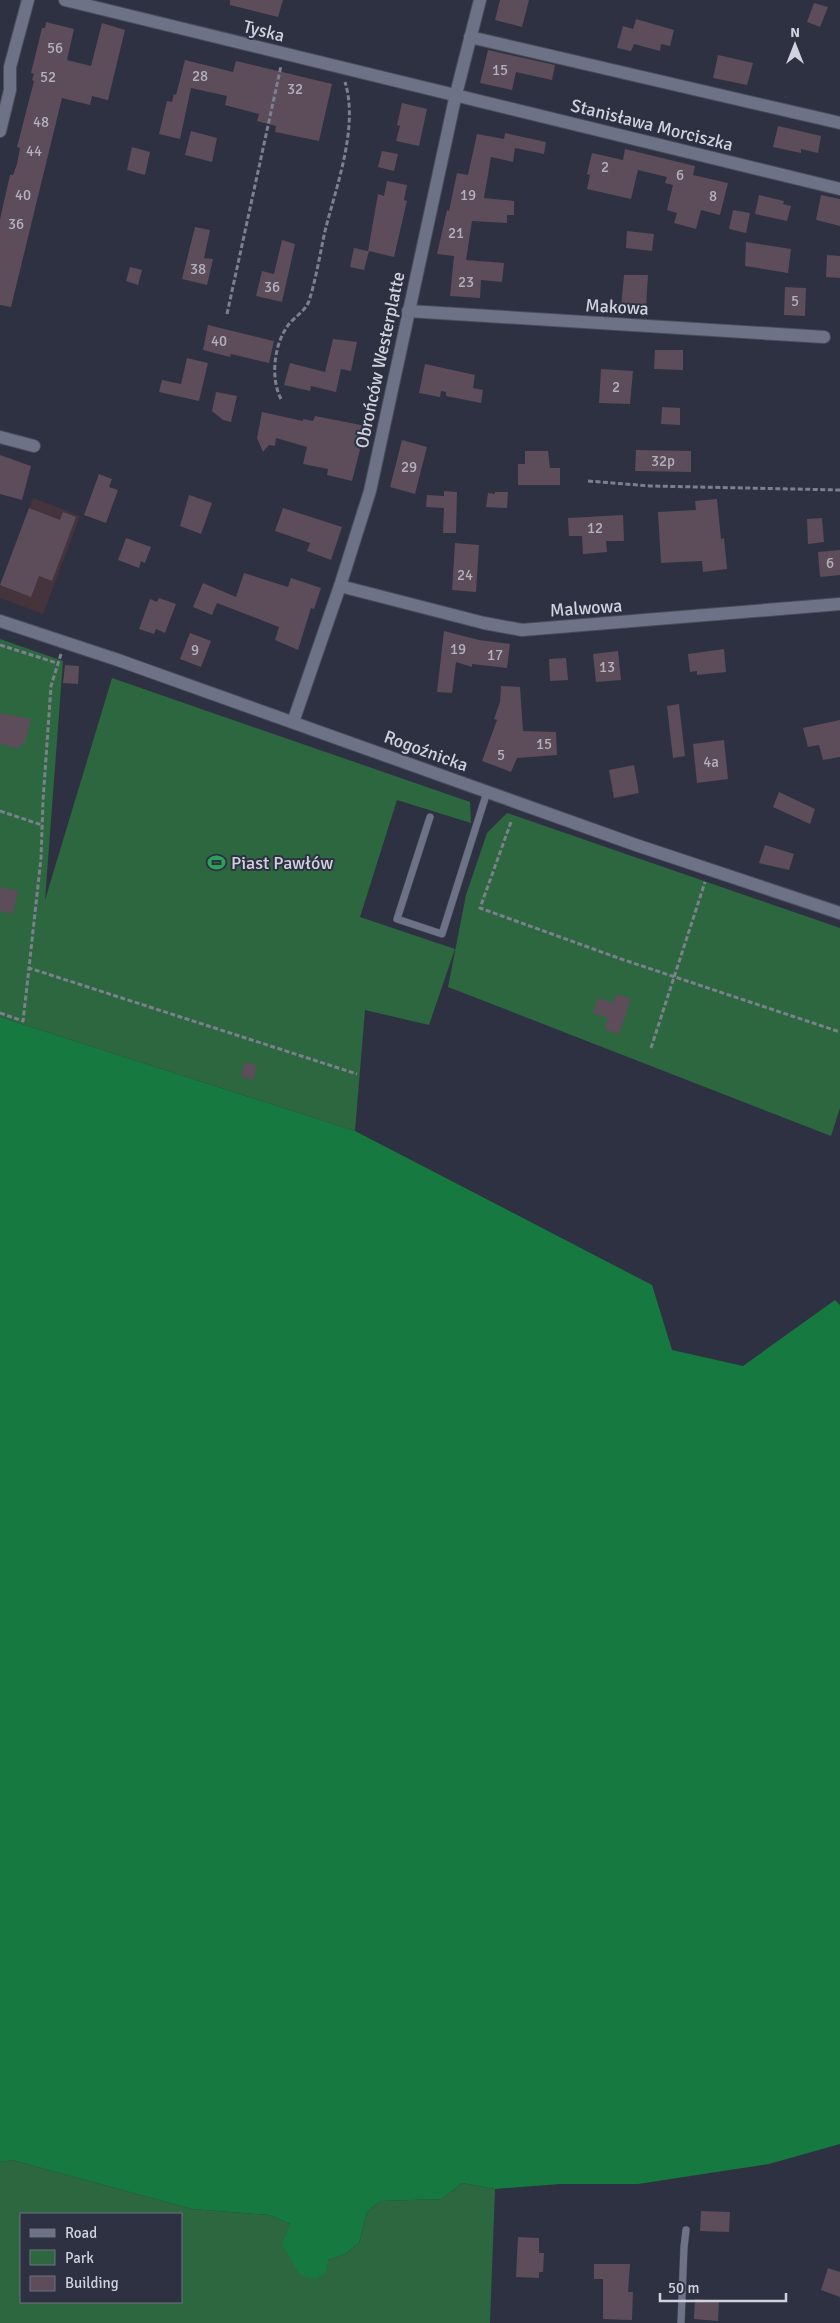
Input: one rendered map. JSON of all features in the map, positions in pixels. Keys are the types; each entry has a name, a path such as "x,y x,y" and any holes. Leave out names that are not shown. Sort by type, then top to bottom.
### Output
{"street":[{"path":"0,131 10,90 10,67 28,0"},
{"name":"Tyska","path":"65,0 456,94"},
{"name":"Obrońców Westerplatte","path":"293,722 340,586 370,491 456,94 480,0"},
{"path":"470,37 840,123"},
{"name":"Stanisława Morciszka","path":"456,94 840,189"},
{"name":"Makowa","path":"408,311 824,337"},
{"path":"0,437 34,446"},
{"name":"Malwowa","path":"340,586 484,623 522,630 840,604"},
{"name":"Rogoźnicka","path":"0,621 66,642 487,792 840,913"}],"lane":[{"path":"430,817 397,919 442,934 487,792"},
{"path":"682,2323 686,2230"}],"path":[{"path":"227,314 284,53"},
{"path":"282,399 275,388 274,370 279,345 288,326 308,304 348,136 349,102 340,67"},
{"path":"588,481 650,486 840,490"},
{"path":"0,1013 23,1021 41,866 51,686 57,663 66,642"},
{"path":"0,645 57,663"},
{"path":"0,812 42,825"},
{"path":"511,822 480,908 593,949 840,1032"},
{"path":"650,1048 706,879"},
{"path":"29,968 356,1074"}],"shaded area":[{"path":"33,498 80,516 43,614 0,598 0,587"}],"green space":[{"path":"0,639 63,661 45,900 112,678 470,802 471,823 397,800 360,917 455,949 429,1025 365,1010 355,1131 0,1017"},
{"path":"507,813 840,928 840,1108 831,1136 448,987 466,895 487,833"},
{"path":"0,1017 355,1131 652,1285 672,1350 743,1366 835,1300 840,1305 840,2144 769,2164 638,2184 560,2184 495,2189 462,2183 442,2199 380,2201 367,2212 359,2243 345,2254 328,2260 326,2272 316,2279 300,2275 282,2244 290,2224 270,2215 192,2209 12,2160 0,2162"},
{"path":"12,2160 192,2209 270,2215 290,2224 328,2260 345,2254 359,2243 367,2212 380,2201 442,2199 462,2183 495,2189 490,2323 0,2323 0,2162"}],"building":[{"path":"230,0 283,0 278,17 230,5"},
{"path":"500,0 529,0 522,27 495,20"},
{"path":"814,3 828,7 820,27 807,22"},
{"path":"636,19 674,30 670,46 661,44 660,51 634,44 631,51 617,48 623,26 633,29"},
{"path":"46,22 74,29 67,60 91,66 102,23 125,30 108,100 92,96 90,105 62,98 11,307 0,305 0,219 10,175 13,175 17,164 20,148 17,147 34,81 32,80 34,74 31,73 42,28 45,28"},
{"path":"488,50 555,65 552,80 516,72 512,90 480,83"},
{"path":"718,55 753,63 747,85 713,78"},
{"path":"185,60 233,72 236,61 332,84 319,141 275,132 276,126 257,121 259,114 225,105 227,96 191,88 180,139 159,134 167,101 172,102 174,94 176,95"},
{"path":"402,103 427,109 419,146 396,141 400,126 397,125"},
{"path":"778,126 821,136 818,153 801,149 801,153 773,147"},
{"path":"191,131 217,138 212,162 185,155"},
{"path":"505,133 546,142 544,154 515,148 513,162 491,157 484,198 514,201 514,215 507,215 507,223 472,221 466,260 504,263 502,282 481,280 480,298 450,296 454,256 437,254 457,173 468,175 477,134 504,139"},
{"path":"132,147 150,152 145,175 127,170"},
{"path":"625,149 695,166 693,175 728,183 720,215 701,210 696,229 674,223 677,213 667,210 673,185 665,183 667,177 638,170 631,199 587,189 590,175 587,174 592,153 623,160"},
{"path":"382,151 398,154 394,171 378,167"},
{"path":"387,181 407,185 404,200 407,201 394,257 369,251 364,270 350,267 354,248 368,251 378,194 384,196"},
{"path":"759,195 784,201 783,204 791,206 787,221 755,214"},
{"path":"821,195 840,199 840,226 816,220"},
{"path":"733,210 750,213 746,233 729,229"},
{"path":"195,227 210,230 204,258 213,259 207,285 182,279"},
{"path":"627,231 654,234 652,251 626,248"},
{"path":"282,240 295,244 282,302 256,296 262,271 274,274"},
{"path":"746,242 791,249 788,273 745,266"},
{"path":"827,255 840,256 840,278 826,277"},
{"path":"130,267 142,270 138,285 126,281"},
{"path":"624,275 648,275 646,308 621,307"},
{"path":"785,287 806,288 805,316 784,315"},
{"path":"208,325 274,341 269,363 231,354 230,357 203,350"},
{"path":"333,339 357,342 351,371 341,369 336,392 311,386 310,391 284,385 290,363 325,372"},
{"path":"655,350 683,350 683,370 654,369"},
{"path":"187,358 208,363 199,401 159,392 162,380 181,384"},
{"path":"425,364 475,375 473,388 483,390 481,403 446,396 446,392 441,391 440,397 419,393"},
{"path":"601,369 633,371 630,404 599,403"},
{"path":"216,392 237,396 231,422 223,420 212,411"},
{"path":"662,407 680,408 680,425 661,424"},
{"path":"262,412 303,421 303,419 313,421 315,416 366,426 352,481 327,475 328,469 303,464 307,447 276,438 275,446 269,445 263,452 257,438"},
{"path":"402,440 427,447 415,494 390,487"},
{"path":"636,450 691,451 691,472 635,471"},
{"path":"525,451 548,451 550,468 560,468 560,485 518,485 518,464 525,464"},
{"path":"0,455 31,466 22,500 0,494"},
{"path":"99,474 112,479 109,487 118,490 106,523 84,515"},
{"path":"444,491 457,492 456,533 443,533 444,508 426,507 427,495 444,496"},
{"path":"495,492 508,492 507,508 486,507 488,493 495,494"},
{"path":"189,495 212,503 201,534 180,526"},
{"path":"717,499 721,539 724,538 727,569 703,572 702,561 661,563 658,512 696,510 695,501"},
{"path":"29,508 60,520 63,512 76,517 52,581 39,576 31,597 0,585"},
{"path":"283,508 342,527 331,560 307,551 310,543 275,531"},
{"path":"623,515 624,541 606,541 607,552 583,554 582,536 569,536 568,518"},
{"path":"822,518 824,542 808,544 807,519"},
{"path":"126,538 151,547 145,563 141,561 139,568 118,560"},
{"path":"455,543 479,545 476,592 452,590"},
{"path":"840,550 840,575 820,577 818,552"},
{"path":"244,573 288,587 291,578 321,588 314,609 311,608 298,650 275,640 279,627 217,603 212,615 193,607 203,583 236,597"},
{"path":"159,598 176,604 165,633 156,629 154,634 139,629 150,599 157,602"},
{"path":"444,631 479,640 510,644 507,668 472,664 472,667 456,662 452,693 437,692"},
{"path":"190,633 211,641 201,667 180,659"},
{"path":"724,649 726,672 697,675 697,671 690,672 688,654"},
{"path":"618,651 621,680 596,682 593,654"},
{"path":"566,658 568,680 550,681 549,659"},
{"path":"65,665 79,666 78,684 63,683"},
{"path":"501,686 520,687 523,731 556,732 557,755 517,758 511,772 482,761 497,720 494,719 500,702"},
{"path":"679,704 685,756 673,758 667,706"},
{"path":"0,713 31,719 24,745 20,744 19,749 0,744"},
{"path":"840,720 840,757 823,760 819,745 808,747 803,728"},
{"path":"724,740 728,779 697,783 693,744"},
{"path":"634,765 639,793 614,798 609,770"},
{"path":"779,792 815,809 810,824 773,807"},
{"path":"765,845 794,854 789,870 759,863"},
{"path":"0,887 18,891 13,914 0,911"},
{"path":"616,994 631,999 619,1034 604,1029 608,1018 593,1013 598,998 613,1003"},
{"path":"245,1062 257,1066 253,1080 241,1076"},
{"path":"701,2211 730,2212 729,2232 700,2231"},
{"path":"518,2237 539,2238 539,2253 544,2253 543,2272 539,2272 539,2278 516,2277"},
{"path":"594,2264 630,2264 628,2292 633,2292 632,2320 603,2319 603,2279 594,2279"},
{"path":"828,2268 840,2272 840,2297 821,2290"},
{"path":"695,2299 719,2301 718,2321 694,2319"}],"place":[{"name":"Piast Pawłów","path":"217,863"}]}
